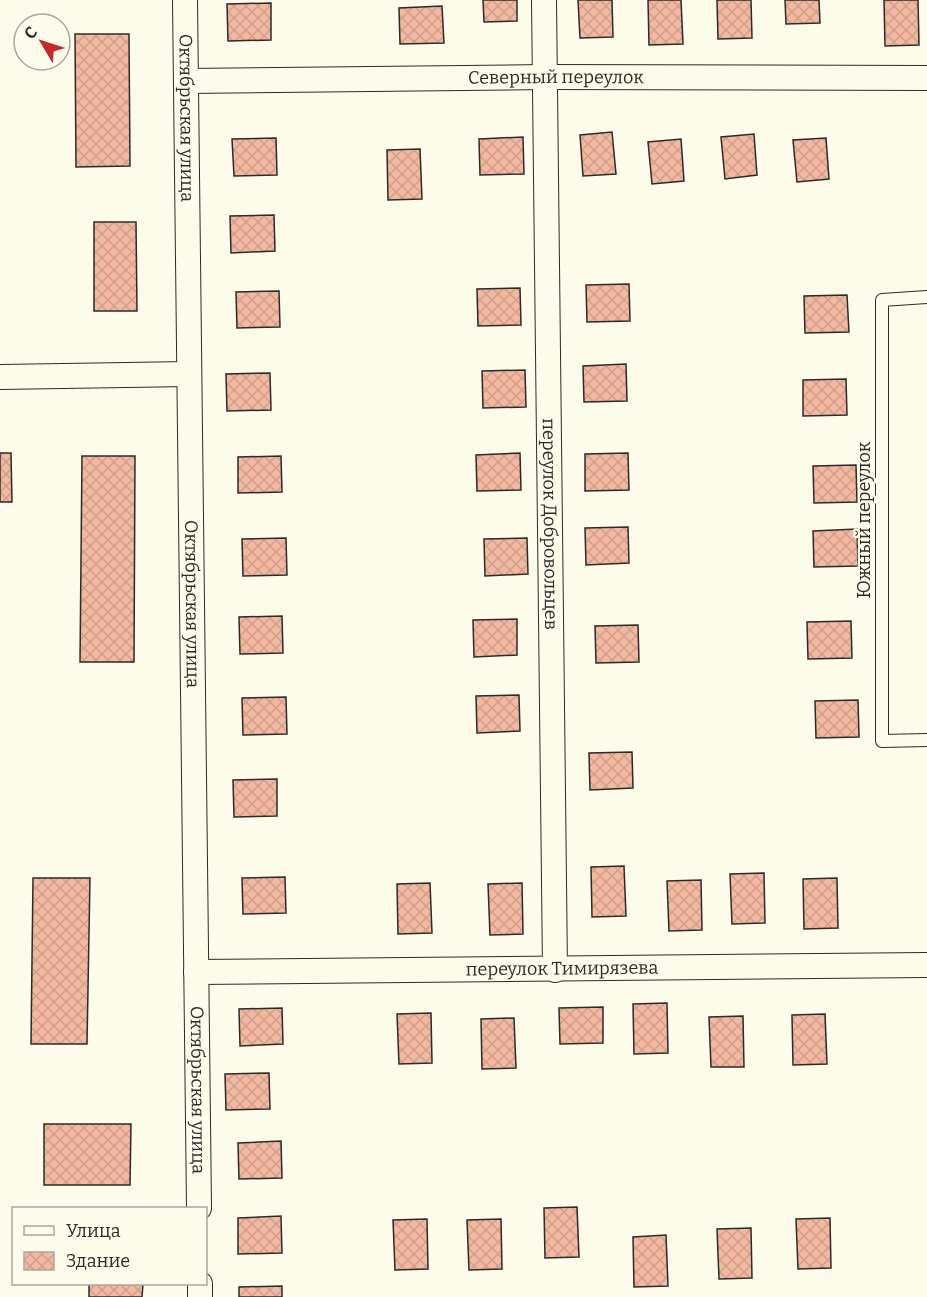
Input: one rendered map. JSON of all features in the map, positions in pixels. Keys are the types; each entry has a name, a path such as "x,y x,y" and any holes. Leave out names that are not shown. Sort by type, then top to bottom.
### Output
{"street":[{"name":"Октябрьская улица","path":"185,0 199,1207"},
{"name":"переулок Добровольцев","path":"544,0 555,970"},
{"name":"Северный переулок","path":"186,81 545,77 927,78"},
{"path":"0,377 189,374"},
{"name":"переулок Тимирязева","path":"196,972 927,965"}],"lane":[{"name":"Южный переулок","path":"927,297 882,300 882,741 927,740"}],"building":[{"path":"483,0 517,0 517,21 484,22"},
{"path":"578,0 612,0 613,37 580,38"},
{"path":"648,0 681,0 683,44 649,45"},
{"path":"717,0 751,0 752,38 718,39"},
{"path":"785,0 819,0 820,23 786,24"},
{"path":"884,0 918,0 919,45 885,46"},
{"path":"271,3 271,40 228,41 227,4"},
{"path":"442,6 444,43 400,44 399,8"},
{"path":"75,34 129,34 130,166 76,167"},
{"path":"612,132 616,174 583,176 580,135"},
{"path":"754,134 757,175 725,179 721,137"},
{"path":"523,137 524,174 480,175 479,139"},
{"path":"276,138 277,175 234,176 232,139"},
{"path":"826,138 829,179 797,182 793,140"},
{"path":"681,139 684,181 652,184 648,142"},
{"path":"420,149 422,199 388,200 387,150"},
{"path":"274,215 275,251 231,253 230,216"},
{"path":"94,222 136,222 137,311 94,311"},
{"path":"629,284 630,321 587,322 586,285"},
{"path":"520,288 521,325 478,326 477,289"},
{"path":"279,291 280,327 237,328 236,292"},
{"path":"847,295 849,332 805,333 804,296"},
{"path":"626,364 627,401 584,402 583,366"},
{"path":"525,370 526,407 483,408 482,371"},
{"path":"270,373 271,410 227,411 226,374"},
{"path":"846,379 847,415 803,416 803,380"},
{"path":"0,453 11,453 12,502 0,502"},
{"path":"520,453 521,490 477,491 476,455"},
{"path":"628,453 629,490 585,491 585,454"},
{"path":"82,456 135,456 134,662 80,662"},
{"path":"281,456 282,492 238,493 238,457"},
{"path":"856,465 857,502 814,503 813,466"},
{"path":"628,527 629,563 586,565 585,528"},
{"path":"857,529 858,566 814,567 813,531"},
{"path":"286,538 287,575 243,576 242,539"},
{"path":"527,538 528,574 485,576 484,539"},
{"path":"282,616 283,653 240,654 239,617"},
{"path":"517,619 517,655 474,657 473,620"},
{"path":"851,621 852,658 808,659 807,622"},
{"path":"638,625 639,662 596,663 595,626"},
{"path":"519,695 520,731 477,733 476,696"},
{"path":"286,697 287,734 243,735 242,698"},
{"path":"858,700 859,737 816,738 815,701"},
{"path":"632,752 633,788 590,790 589,753"},
{"path":"277,779 277,816 234,817 233,780"},
{"path":"624,866 626,916 592,917 591,867"},
{"path":"764,873 765,923 732,924 730,874"},
{"path":"285,877 286,913 243,914 242,878"},
{"path":"33,878 90,878 87,1044 31,1044"},
{"path":"837,878 838,928 804,929 803,879"},
{"path":"701,880 702,930 669,931 667,881"},
{"path":"430,883 432,933 398,934 397,884"},
{"path":"522,883 523,934 490,935 488,884"},
{"path":"667,1003 668,1053 634,1054 633,1004"},
{"path":"603,1007 603,1043 560,1044 559,1008"},
{"path":"282,1008 283,1044 240,1046 239,1009"},
{"path":"431,1013 432,1063 399,1064 397,1014"},
{"path":"825,1014 827,1064 793,1065 792,1015"},
{"path":"743,1016 744,1067 711,1067 709,1017"},
{"path":"514,1018 516,1068 482,1069 481,1019"},
{"path":"269,1073 270,1109 226,1110 225,1074"},
{"path":"44,1124 131,1124 130,1185 44,1185"},
{"path":"281,1141 282,1178 239,1179 238,1143"},
{"path":"577,1207 579,1257 545,1258 544,1208"},
{"path":"281,1216 282,1253 238,1254 238,1218"},
{"path":"830,1218 831,1268 798,1269 796,1219"},
{"path":"427,1219 428,1269 395,1270 393,1220"},
{"path":"501,1219 502,1269 469,1270 467,1220"},
{"path":"751,1228 752,1278 719,1279 717,1229"},
{"path":"666,1235 668,1286 634,1287 633,1237"},
{"path":"89,1285 143,1285 142,1297 89,1297"},
{"path":"282,1286 282,1297 239,1297 239,1287"}]}
